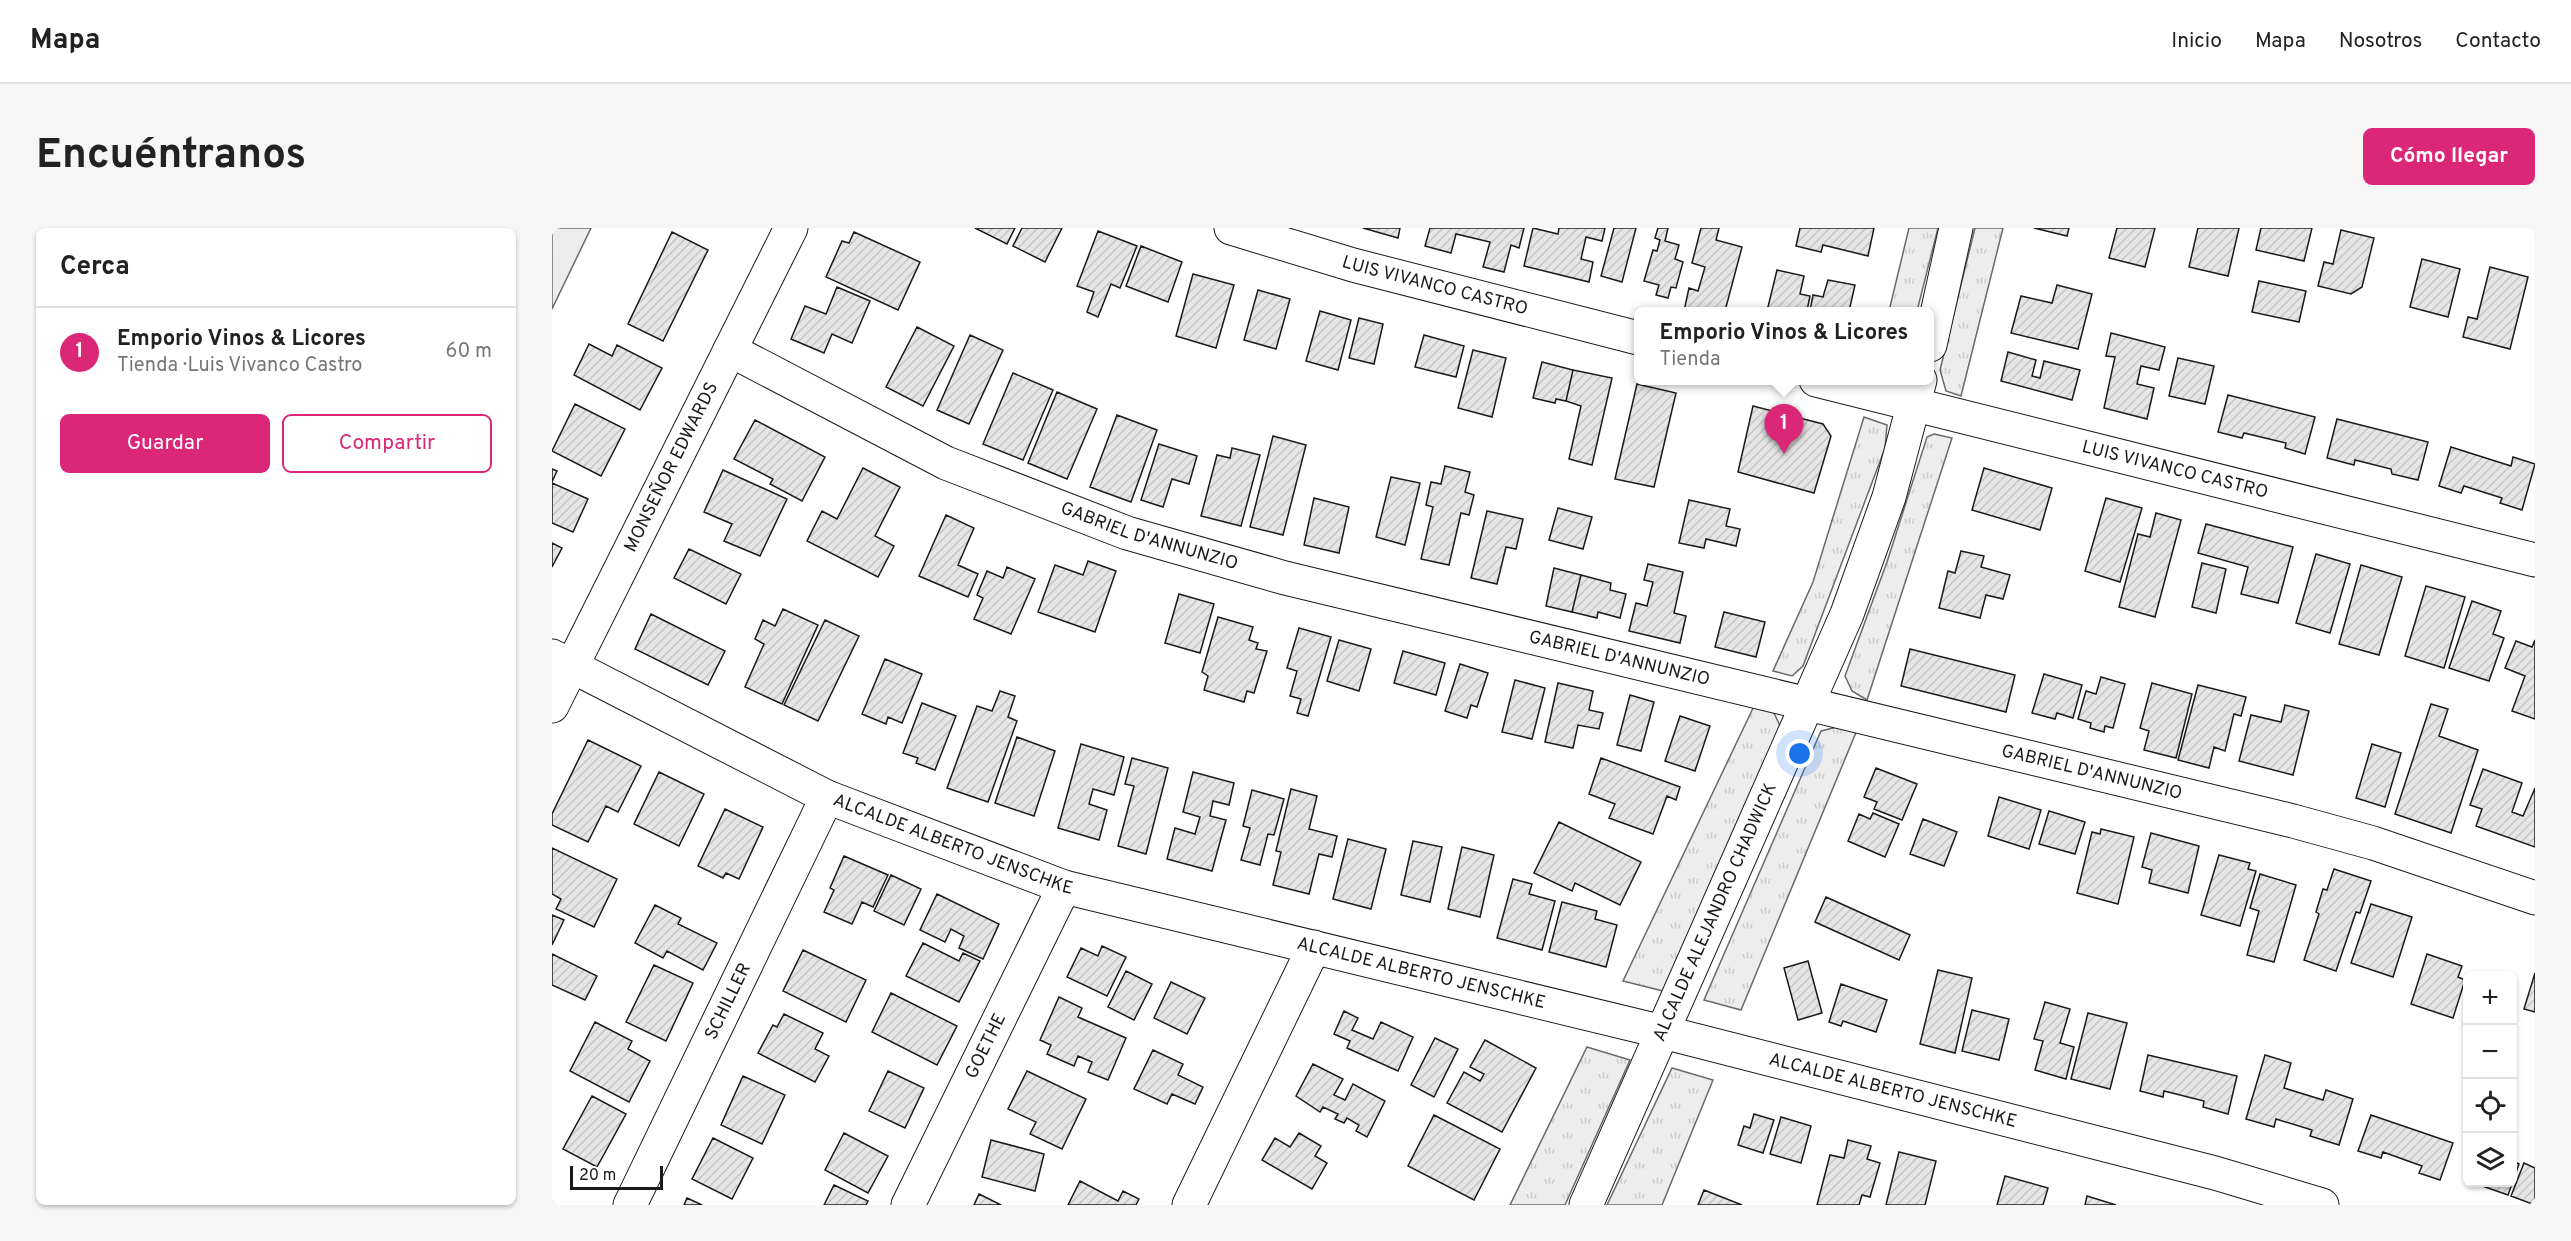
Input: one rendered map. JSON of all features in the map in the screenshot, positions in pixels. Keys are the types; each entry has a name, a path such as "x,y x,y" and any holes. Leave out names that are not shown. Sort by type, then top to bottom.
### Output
{"street":[{"name":"MONSEÑOR EDWARDS","path":"552,706 562,661 730,350 791,228"},
{"name":"LUIS VIVANCO CASTRO","path":"1232,228 1353,265 1634,337"},
{"path":"1934,323 1956,228"},
{"name":"GABRIEL D'ANNUNZIO","path":"730,350 946,463 1127,533 1285,578 2304,824 2394,850 2535,898"},
{"name":"LUIS VIVANCO CASTRO","path":"1853,385 1917,392 2535,560"},
{"name":"ALCALDE ALEJANDRO CHADWICK","path":"1586,1205 1809,704 1889,497 1917,392"},
{"name":"ALCALDE ALBERTO JENSCHKE","path":"562,661 827,797 1064,887 1663,1032 2216,1173 2322,1205"},
{"name":"SCHILLER","path":"630,1205 827,797"},
{"name":"GOETHE","path":"908,1205 1064,887"},
{"path":"1189,1205 1314,947"}],"green space":[{"path":"552,228 591,228 552,309"},
{"path":"1909,228 1938,228 1918,307 1890,307"},
{"path":"1975,228 2003,228 1961,396 1946,391 1940,370"},
{"path":"1864,417 1887,425 1885,448 1803,666 1792,676 1773,671 1813,582"},
{"path":"1934,434 1952,438 1867,700 1852,691 1845,676 1887,562 1927,437"},
{"path":"1755,704 1774,713 1782,730 1671,993 1623,981"},
{"path":"1837,727 1857,730 1741,1010 1704,1000 1821,731"},
{"path":"1587,1047 1630,1060 1565,1205 1510,1205"},
{"path":"1672,1068 1713,1080 1662,1205 1607,1205"}],"building":[{"path":"975,228 1015,228 1007,244"},
{"path":"1022,228 1062,228 1045,262 1013,246"},
{"path":"1363,228 1400,228 1398,238"},
{"path":"1430,228 1524,228 1519,248 1511,245 1504,272 1483,267 1490,242 1456,234 1451,253 1425,246"},
{"path":"1533,228 1558,234 1559,228 1605,228 1602,241 1586,237 1581,259 1593,262 1589,282 1524,266"},
{"path":"1614,228 1636,228 1622,282 1601,276"},
{"path":"1658,228 1668,228 1665,241 1679,245 1675,259 1683,262 1676,288 1671,287 1668,298 1656,295 1659,285 1644,281 1653,250 1657,251 1660,240 1655,238"},
{"path":"1701,228 1719,228 1716,240 1742,247 1726,307 1685,307 1689,288 1698,291 1705,267 1692,263"},
{"path":"1800,228 1874,228 1868,256 1823,245 1821,252 1796,246"},
{"path":"2034,228 2069,228 2067,236"},
{"path":"2117,228 2155,228 2145,267 2109,258"},
{"path":"2198,228 2239,228 2228,276 2189,267"},
{"path":"2261,228 2312,228 2304,261 2256,250"},
{"path":"2341,230 2374,238 2362,287 2351,294 2318,286 2324,262 2333,264"},
{"path":"1098,231 1137,246 1120,288 1111,284 1098,317 1087,312 1094,292 1077,286"},
{"path":"672,232 708,250 663,341 628,324"},
{"path":"854,232 920,262 898,310 826,277 842,241 849,243"},
{"path":"1141,246 1182,262 1168,302 1126,286"},
{"path":"2422,259 2460,269 2448,317 2410,307"},
{"path":"2490,267 2528,277 2510,349 2463,337 2468,317 2477,319"},
{"path":"1777,270 1804,276 1800,294 1810,296 1808,307 1768,307"},
{"path":"1193,274 1234,285 1216,348 1176,336"},
{"path":"1828,280 1855,285 1850,307 1811,307 1813,295 1823,297"},
{"path":"2259,281 2306,291 2299,322 2252,312"},
{"path":"2057,285 2092,294 2078,349 2011,333 2021,296 2052,303"},
{"path":"837,287 870,301 852,343 832,334 824,353 791,339 805,306 826,314"},
{"path":"1258,290 1290,299 1276,349 1244,340"},
{"path":"1320,311 1351,320 1338,370 1306,361"},
{"path":"1359,318 1383,324 1374,364 1349,358"},
{"path":"917,327 954,346 923,406 886,387"},
{"path":"2111,333 2165,347 2159,370 2141,366 2137,384 2154,388 2147,419 2104,408 2115,357 2106,356"},
{"path":"970,335 1003,350 969,424 937,410"},
{"path":"1424,335 1464,346 1456,377 1415,367"},
{"path":"589,344 612,356 617,345 662,368 640,410 574,375"},
{"path":"1473,350 1506,358 1492,417 1458,408"},
{"path":"2008,352 2036,360 2032,376 2040,378 2044,361 2080,370 2072,400 2001,381"},
{"path":"2178,358 2214,366 2205,404 2169,396"},
{"path":"1542,362 1573,370 1566,401 1556,399 1555,403 1533,398"},
{"path":"1573,370 1612,378 1592,465 1569,459 1581,406 1566,401"},
{"path":"1013,373 1053,390 1023,460 983,444"},
{"path":"1637,385 1676,393 1654,487 1615,479"},
{"path":"1057,392 1097,409 1067,479 1028,463"},
{"path":"2228,395 2315,417 2305,454 2285,448 2286,443 2244,433 2242,438 2218,432"},
{"path":"575,404 625,429 601,476 552,451"},
{"path":"1753,406 1823,424 1831,436 1814,493 1738,472"},
{"path":"1117,415 1157,430 1131,502 1090,487"},
{"path":"2337,419 2428,442 2418,480 2392,474 2391,469 2355,460 2354,465 2327,458"},
{"path":"755,420 825,457 802,501 770,484 773,479 734,459"},
{"path":"1273,436 1306,445 1283,535 1250,527"},
{"path":"1159,444 1197,456 1189,484 1172,479 1163,507 1141,500"},
{"path":"2451,447 2511,466 2513,457 2535,464 2522,510 2500,503 2502,498 2464,486 2461,493 2439,486"},
{"path":"1232,448 1260,455 1241,526 1201,516 1217,455 1230,458"},
{"path":"1445,466 1470,472 1465,492 1474,495 1469,515 1461,513 1449,565 1421,559 1433,507 1426,505 1431,482 1441,484"},
{"path":"863,468 900,487 875,536 894,546 878,577 807,541 822,511 837,519"},
{"path":"1984,468 2052,488 2040,530 1972,510"},
{"path":"552,469 557,471 552,482"},
{"path":"723,470 787,499 760,556 724,541 732,524 704,512"},
{"path":"1391,477 1420,483 1405,545 1376,537"},
{"path":"552,483 588,499 573,532 552,523"},
{"path":"1314,498 1349,507 1339,553 1304,545"},
{"path":"2106,498 2142,508 2120,582 2085,571"},
{"path":"1689,500 1730,509 1726,526 1740,529 1736,546 1706,539 1704,548 1679,543"},
{"path":"1558,508 1592,517 1583,549 1549,540"},
{"path":"1487,511 1523,519 1516,549 1506,547 1497,584 1471,578"},
{"path":"2156,513 2181,520 2155,617 2119,607 2138,534 2150,537"},
{"path":"946,515 974,528 958,565 978,574 968,597 919,576"},
{"path":"2206,524 2293,547 2278,603 2241,594 2248,567 2198,553"},
{"path":"552,543 562,548 552,567"},
{"path":"689,549 741,574 726,604 674,578"},
{"path":"1961,551 1984,556 1981,567 2010,575 2003,599 1986,595 1980,618 1939,608 1948,571 1955,573"},
{"path":"2316,554 2350,564 2330,633 2296,623"},
{"path":"1088,561 1116,571 1095,632 1038,612 1055,565 1083,575"},
{"path":"2202,563 2226,569 2216,613 2192,607"},
{"path":"1648,564 1683,572 1674,613 1686,616 1680,643 1629,631 1636,603 1647,606 1653,582 1644,580"},
{"path":"2361,565 2402,577 2379,655 2339,644"},
{"path":"1007,567 1035,579 1011,634 974,619 983,598 977,595 987,571 1003,578"},
{"path":"1554,568 1581,575 1572,612 1546,606"},
{"path":"1581,575 1611,583 1610,590 1626,594 1620,618 1598,612 1597,618 1572,612"},
{"path":"2426,586 2465,597 2444,668 2405,656"},
{"path":"1179,594 1214,604 1200,653 1165,643"},
{"path":"2472,601 2501,611 2493,634 2504,638 2489,681 2449,668"},
{"path":"783,609 818,625 782,704 745,687 764,644 755,639 763,620 775,626"},
{"path":"1724,612 1765,622 1756,657 1715,647"},
{"path":"651,614 725,651 708,685 635,649"},
{"path":"1218,617 1253,627 1249,640 1258,643 1256,649 1267,651 1254,693 1247,691 1244,702 1204,690 1208,676 1202,672"},
{"path":"825,620 859,636 818,721 784,705"},
{"path":"1299,628 1331,637 1308,716 1297,713 1301,699 1290,696 1297,671 1287,668"},
{"path":"1339,640 1371,649 1359,691 1327,681"},
{"path":"2535,640 2535,719 2512,711 2525,676 2505,668 2516,641 2532,647"},
{"path":"1910,649 2015,675 2006,712 1901,686"},
{"path":"1403,651 1445,663 1436,695 1394,683"},
{"path":"885,659 922,674 902,723 888,717 886,724 862,714"},
{"path":"1460,664 1488,673 1477,707 1471,705 1467,718 1445,711"},
{"path":"2044,674 2082,685 2073,718 2057,713 2055,719 2032,713"},
{"path":"2101,677 2125,684 2113,728 2105,726 2104,732 2090,728 2091,723 2078,719 2086,691 2096,694"},
{"path":"1515,680 1545,688 1532,739 1502,732"},
{"path":"1558,683 1593,691 1589,710 1603,713 1599,729 1578,725 1573,748 1545,742"},
{"path":"2152,683 2192,694 2176,758 2144,750 2149,731 2140,728"},
{"path":"2198,685 2246,697 2241,716 2234,714 2225,751 2214,747 2209,768 2178,760"},
{"path":"1000,691 1015,696 1008,717 1017,721 988,802 947,788 977,706 992,711"},
{"path":"1630,695 1654,702 1641,751 1617,745"},
{"path":"922,703 956,716 935,770 916,763 918,758 903,753"},
{"path":"2431,704 2448,709 2439,736 2478,750 2451,833 2395,814"},
{"path":"2285,705 2309,711 2293,775 2239,761 2251,715 2281,722"},
{"path":"1680,716 1710,726 1695,771 1665,761"},
{"path":"1017,737 1055,751 1034,816 995,803"},
{"path":"588,740 641,766 618,812 606,806 588,842 552,825 552,814"},
{"path":"1081,744 1124,757 1114,795 1093,789 1089,804 1107,810 1099,840 1058,828"},
{"path":"2372,744 2401,753 2385,807 2356,798"},
{"path":"1132,758 1168,768 1146,854 1118,846 1134,786 1125,784"},
{"path":"1601,758 1680,787 1676,800 1667,796 1653,834 1609,818 1615,804 1589,794"},
{"path":"1876,768 1917,784 1902,820 1874,809 1877,802 1864,797"},
{"path":"2483,769 2522,783 2512,812 2523,816 2535,788 2535,847 2476,826 2482,809 2470,805"},
{"path":"659,772 704,794 679,846 634,824"},
{"path":"1193,772 1234,783 1229,805 1213,801 1210,816 1226,820 1212,871 1167,859 1175,828 1195,834 1200,817 1183,812"},
{"path":"1291,789 1317,796 1309,829 1337,836 1332,857 1319,854 1309,894 1273,885 1281,852 1276,851"},
{"path":"1252,790 1284,799 1274,835 1268,834 1260,865 1241,860 1250,828 1243,826"},
{"path":"1999,797 2041,810 2029,849 1988,836"},
{"path":"725,809 763,827 739,879 726,873 723,878 698,866"},
{"path":"2049,811 2085,822 2075,854 2039,844"},
{"path":"1873,813 1899,824 1885,857 1848,841 1859,814 1870,819"},
{"path":"1923,819 1957,832 1944,866 1910,854"},
{"path":"1559,822 1641,862 1620,905 1575,883 1572,891 1534,873"},
{"path":"2101,829 2134,837 2118,904 2077,893 2092,832 2100,834"},
{"path":"2151,833 2199,846 2188,893 2149,883 2152,870 2142,867"},
{"path":"1348,839 1386,849 1371,909 1333,899"},
{"path":"1413,841 1442,847 1430,902 1401,895"},
{"path":"1462,847 1494,855 1480,917 1448,909"},
{"path":"552,848 617,879 594,927 556,909 561,899 552,894"},
{"path":"2219,855 2250,863 2248,869 2256,871 2240,926 2201,915"},
{"path":"844,856 888,875 873,907 862,902 852,924 824,912 834,890 830,888"},
{"path":"2334,869 2371,881 2360,913 2356,912 2336,971 2304,960 2319,914 2316,912 2323,889 2327,890"},
{"path":"2260,874 2296,885 2274,962 2247,955 2259,911 2250,908"},
{"path":"891,875 921,889 904,925 874,911"},
{"path":"1513,879 1532,884 1529,894 1555,901 1542,950 1497,938"},
{"path":"937,894 999,924 983,959 959,948 964,936 951,929 945,942 920,930"},
{"path":"1826,897 1910,935 1899,960 1815,922"},
{"path":"1562,902 1597,911 1595,919 1617,925 1606,967 1549,952"},
{"path":"2371,904 2412,917 2393,977 2351,963"},
{"path":"655,905 681,918 678,924 717,943 703,970 667,951 663,958 635,943"},
{"path":"552,915 564,920 552,945"},
{"path":"923,943 959,961 963,953 980,961 959,1002 906,976"},
{"path":"1102,946 1126,957 1107,996 1067,977 1081,948 1098,956"},
{"path":"803,950 866,980 846,1022 783,991"},
{"path":"552,954 597,976 585,1000 552,985"},
{"path":"2427,954 2462,966 2458,977 2463,979 2463,986 2453,1018 2411,1004"},
{"path":"1808,961 1822,1013 1798,1020 1784,968"},
{"path":"654,965 693,983 666,1041 626,1022"},
{"path":"1938,970 1972,978 1955,1053 1920,1044"},
{"path":"1126,971 1152,984 1134,1020 1108,1007"},
{"path":"2535,973 2535,1012 2524,1009"},
{"path":"1171,982 1205,998 1187,1034 1154,1018"},
{"path":"1841,984 1887,1000 1876,1032 1843,1021 1841,1026 1829,1022"},
{"path":"891,993 957,1026 937,1065 872,1032"},
{"path":"1059,997 1082,1008 1078,1017 1126,1038 1108,1080 1088,1072 1092,1062 1078,1056 1074,1066 1047,1054 1051,1045 1040,1040"},
{"path":"2045,1002 2070,1009 2060,1043 2074,1047 2066,1079 2035,1070 2043,1041 2034,1039"},
{"path":"1972,1010 2009,1019 1999,1060 1962,1051"},
{"path":"1344,1011 1358,1018 1352,1030 1373,1039 1381,1022 1413,1037 1398,1071 1347,1048 1350,1041 1334,1034"},
{"path":"2088,1013 2127,1023 2110,1089 2071,1079"},
{"path":"784,1014 823,1033 815,1049 829,1056 815,1082 758,1053 773,1025 777,1027"},
{"path":"595,1022 632,1041 628,1049 650,1061 629,1102 570,1071"},
{"path":"1435,1038 1458,1049 1434,1097 1411,1085"},
{"path":"1485,1040 1536,1068 1502,1132 1447,1103 1464,1072 1480,1081 1484,1074 1470,1067"},
{"path":"1153,1050 1183,1064 1178,1075 1203,1087 1195,1104 1172,1094 1167,1104 1134,1089"},
{"path":"2148,1055 2237,1076 2228,1114 2203,1107 2204,1101 2164,1091 2163,1097 2140,1091"},
{"path":"2265,1055 2291,1063 2284,1088 2323,1100 2326,1090 2353,1099 2339,1145 2310,1136 2312,1130 2276,1119 2274,1127 2246,1119"},
{"path":"1313,1064 1343,1079 1334,1095 1345,1100 1353,1084 1385,1101 1367,1137 1356,1131 1359,1125 1347,1118 1344,1123 1335,1119 1338,1114 1323,1107 1320,1112 1296,1096"},
{"path":"888,1071 924,1088 905,1128 869,1111"},
{"path":"1027,1071 1086,1099 1062,1149 1030,1134 1036,1122 1008,1109"},
{"path":"743,1076 785,1095 762,1144 721,1125"},
{"path":"592,1096 626,1114 597,1167 563,1149"},
{"path":"1754,1114 1774,1120 1763,1153 1738,1145 1744,1126 1750,1128"},
{"path":"1434,1115 1500,1149 1474,1200 1408,1166"},
{"path":"2371,1115 2453,1143 2440,1180 2419,1173 2422,1166 2383,1152 2381,1158 2358,1151"},
{"path":"1781,1117 1811,1126 1801,1163 1770,1154"},
{"path":"844,1133 888,1156 868,1193 825,1170"},
{"path":"1299,1133 1321,1146 1315,1156 1327,1163 1312,1189 1262,1160 1275,1138 1290,1147"},
{"path":"713,1138 753,1158 732,1199 692,1179"},
{"path":"991,1140 1044,1154 1035,1191 982,1177"},
{"path":"1848,1140 1871,1146 1867,1159 1880,1163 1870,1197 1862,1195 1859,1205 1817,1205 1830,1155 1844,1158"},
{"path":"1899,1152 1936,1161 1925,1205 1886,1205"},
{"path":"2524,1163 2535,1168 2535,1205 2511,1196 2515,1187 2517,1187"},
{"path":"2005,1176 2048,1188 2043,1205 1997,1205"},
{"path":"1080,1181 1118,1201 1123,1191 1139,1199 1136,1205 1068,1205"},
{"path":"834,1185 868,1201 866,1205 824,1205"},
{"path":"2485,1187 2511,1187 2508,1195"},
{"path":"1704,1190 1742,1205 1698,1205"},
{"path":"979,1194 1001,1205 974,1205"},
{"path":"2087,1196 2116,1205 2085,1205"},
{"path":"687,1198 702,1205 684,1205"}],"place":[{"name":"Emporio Vinos & Licores","path":"1784,454"}]}
